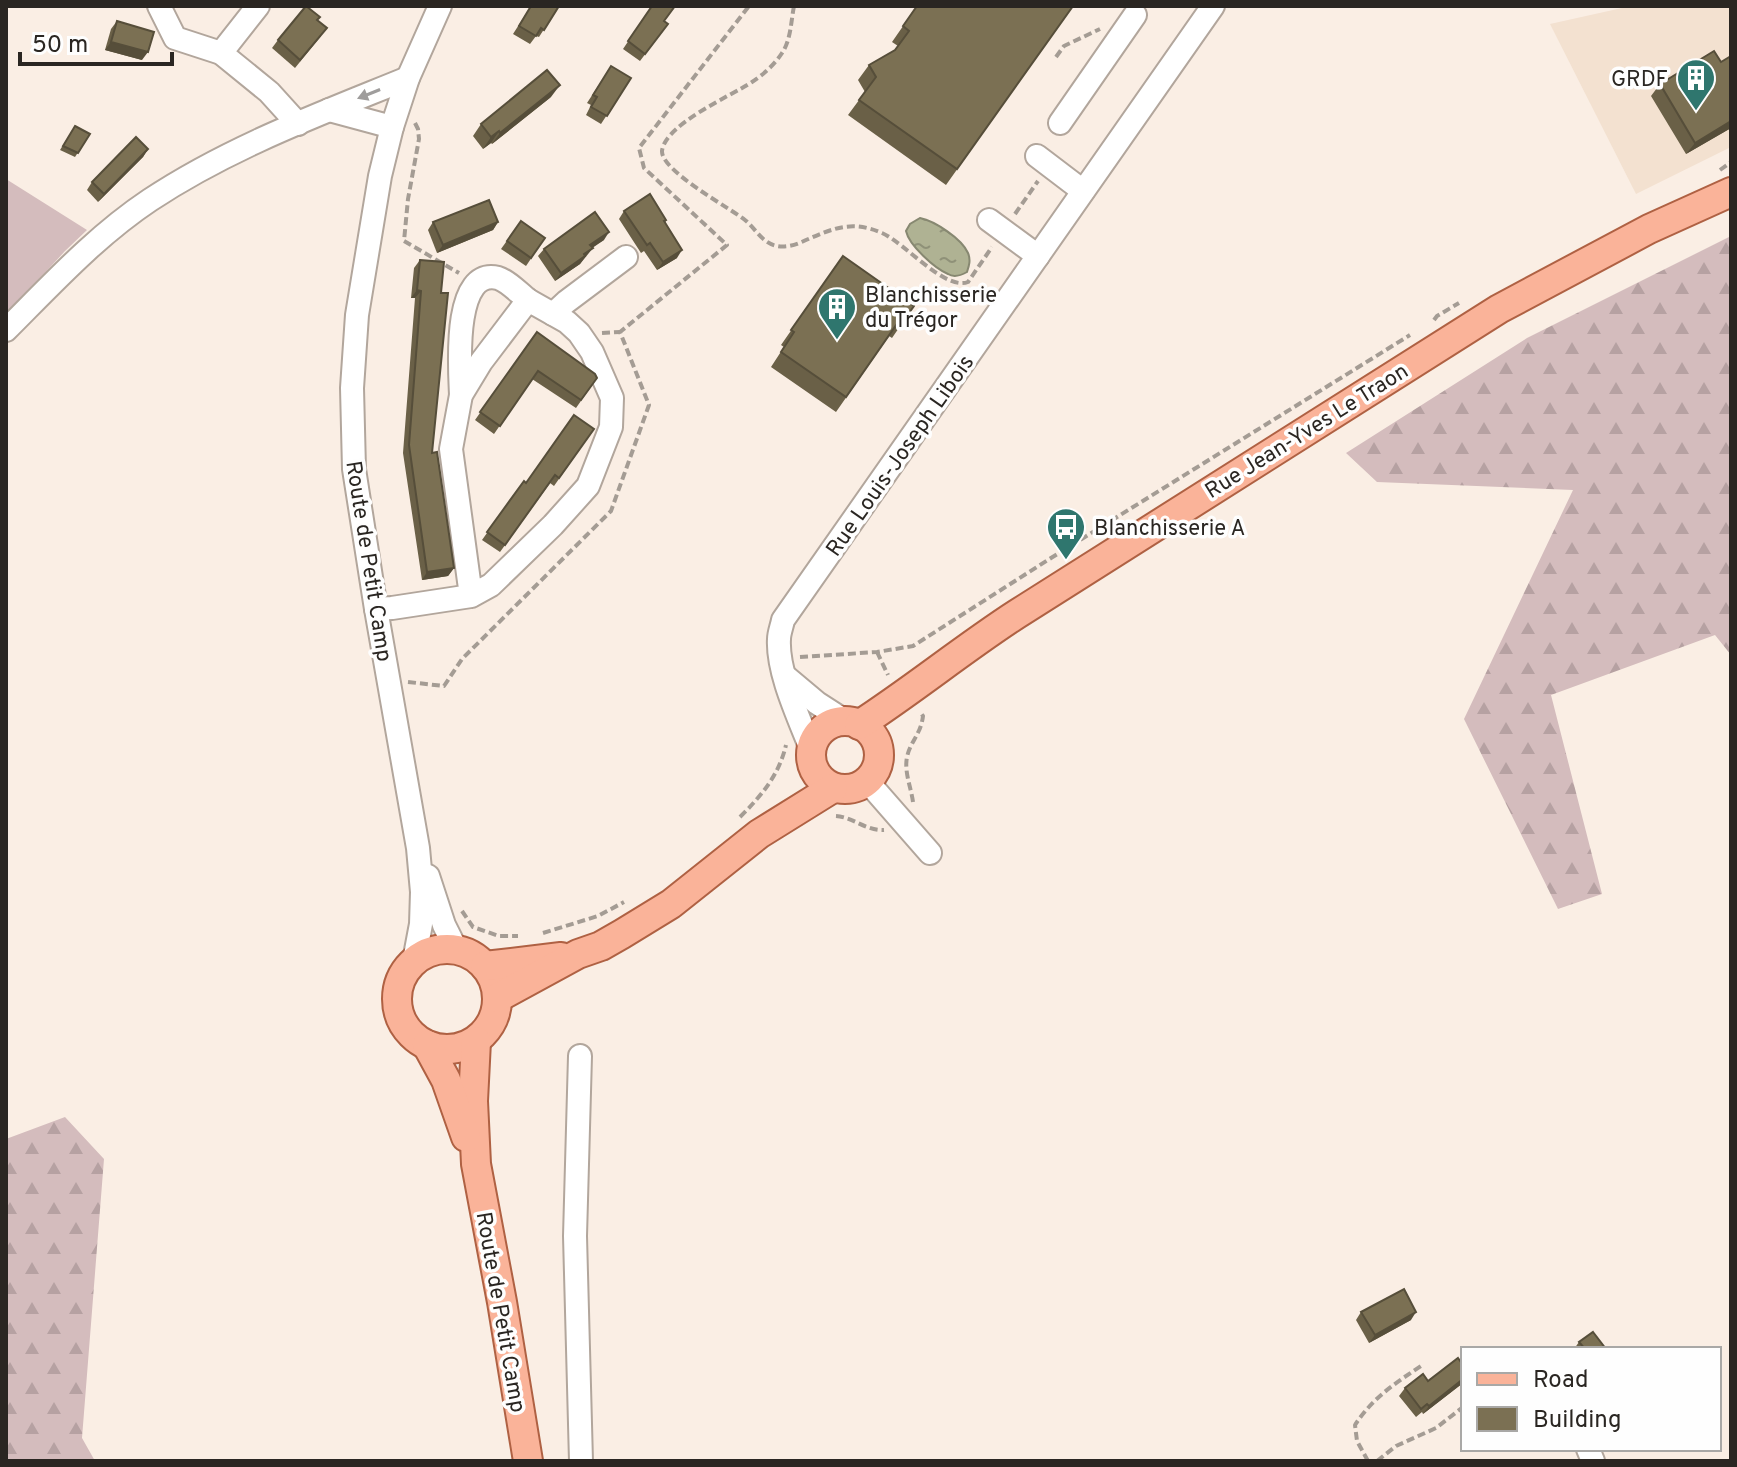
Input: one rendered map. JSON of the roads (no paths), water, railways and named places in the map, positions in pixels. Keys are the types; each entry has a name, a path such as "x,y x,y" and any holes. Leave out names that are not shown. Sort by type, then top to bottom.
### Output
{"main road":[{"name":"Rue Jean-Yves Le Traon","path":"908,699 942,666 1017,614 1499,309 1649,229 1730,192"},
{"path":"759,834 811,757 814,740 827,726 852,723 908,699"},
{"path":"878,748 908,699"},
{"path":"811,757 823,783 833,788 858,787 867,781 878,764 878,748 872,734 852,723"},
{"path":"497,998 578,954 601,946 671,904 759,834 833,788"},
{"path":"456,949 478,959 485,966 494,982 497,998 494,1015 476,1041 443,1049 413,1037 403,1025 397,1009 396,993 401,977 414,961 429,952 456,949"},
{"path":"485,966 578,954"},
{"name":"Route de Petit Camp","path":"476,1041 473,1101 476,1164 528,1461"},
{"name":"Route de Petit Camp","path":"427,1045 446,1080 476,1164"}],"street":[{"path":"159,6 175,38 221,53 269,92 298,124"},
{"path":"221,53 258,6"},
{"name":"Route de Petit Camp","path":"414,961 421,924 418,848 354,469 352,388 357,315 380,176 402,121 408,78 440,6"},
{"name":"Rue Louis-Joseph Libois","path":"811,757 780,656 779,638 783,620 1213,6"},
{"path":"1060,123 1135,15"},
{"path":"6,330 101,238 148,202 200,169 408,78"},
{"path":"329,110 402,121"},
{"path":"1043,160 1083,191"},
{"path":"996,226 1038,256"},
{"path":"553,314 626,257"},
{"path":"376,609 471,596 491,585 588,486 611,427 612,398 592,352 579,333 567,322 528,300 501,278 480,281 465,300 459,357 461,395 451,449 471,596"},
{"path":"461,395 481,362 528,300"},
{"path":"786,677 817,703 852,723"},
{"path":"867,781 930,853"},
{"name":"Route de Petit Camp","path":"418,848 444,925 456,949"},
{"path":"580,1056 575,1236 581,1461"}],"water":[{"path":"920,218 940,227 960,242 969,256 967,272 950,275 923,256 906,231 910,224"}],"place":[{"name":"GRDF","path":"1696,112"},
{"name":"Blanchisserie du Trégor","path":"837,341"},
{"name":"Blanchisserie A","path":"1066,561"}]}
